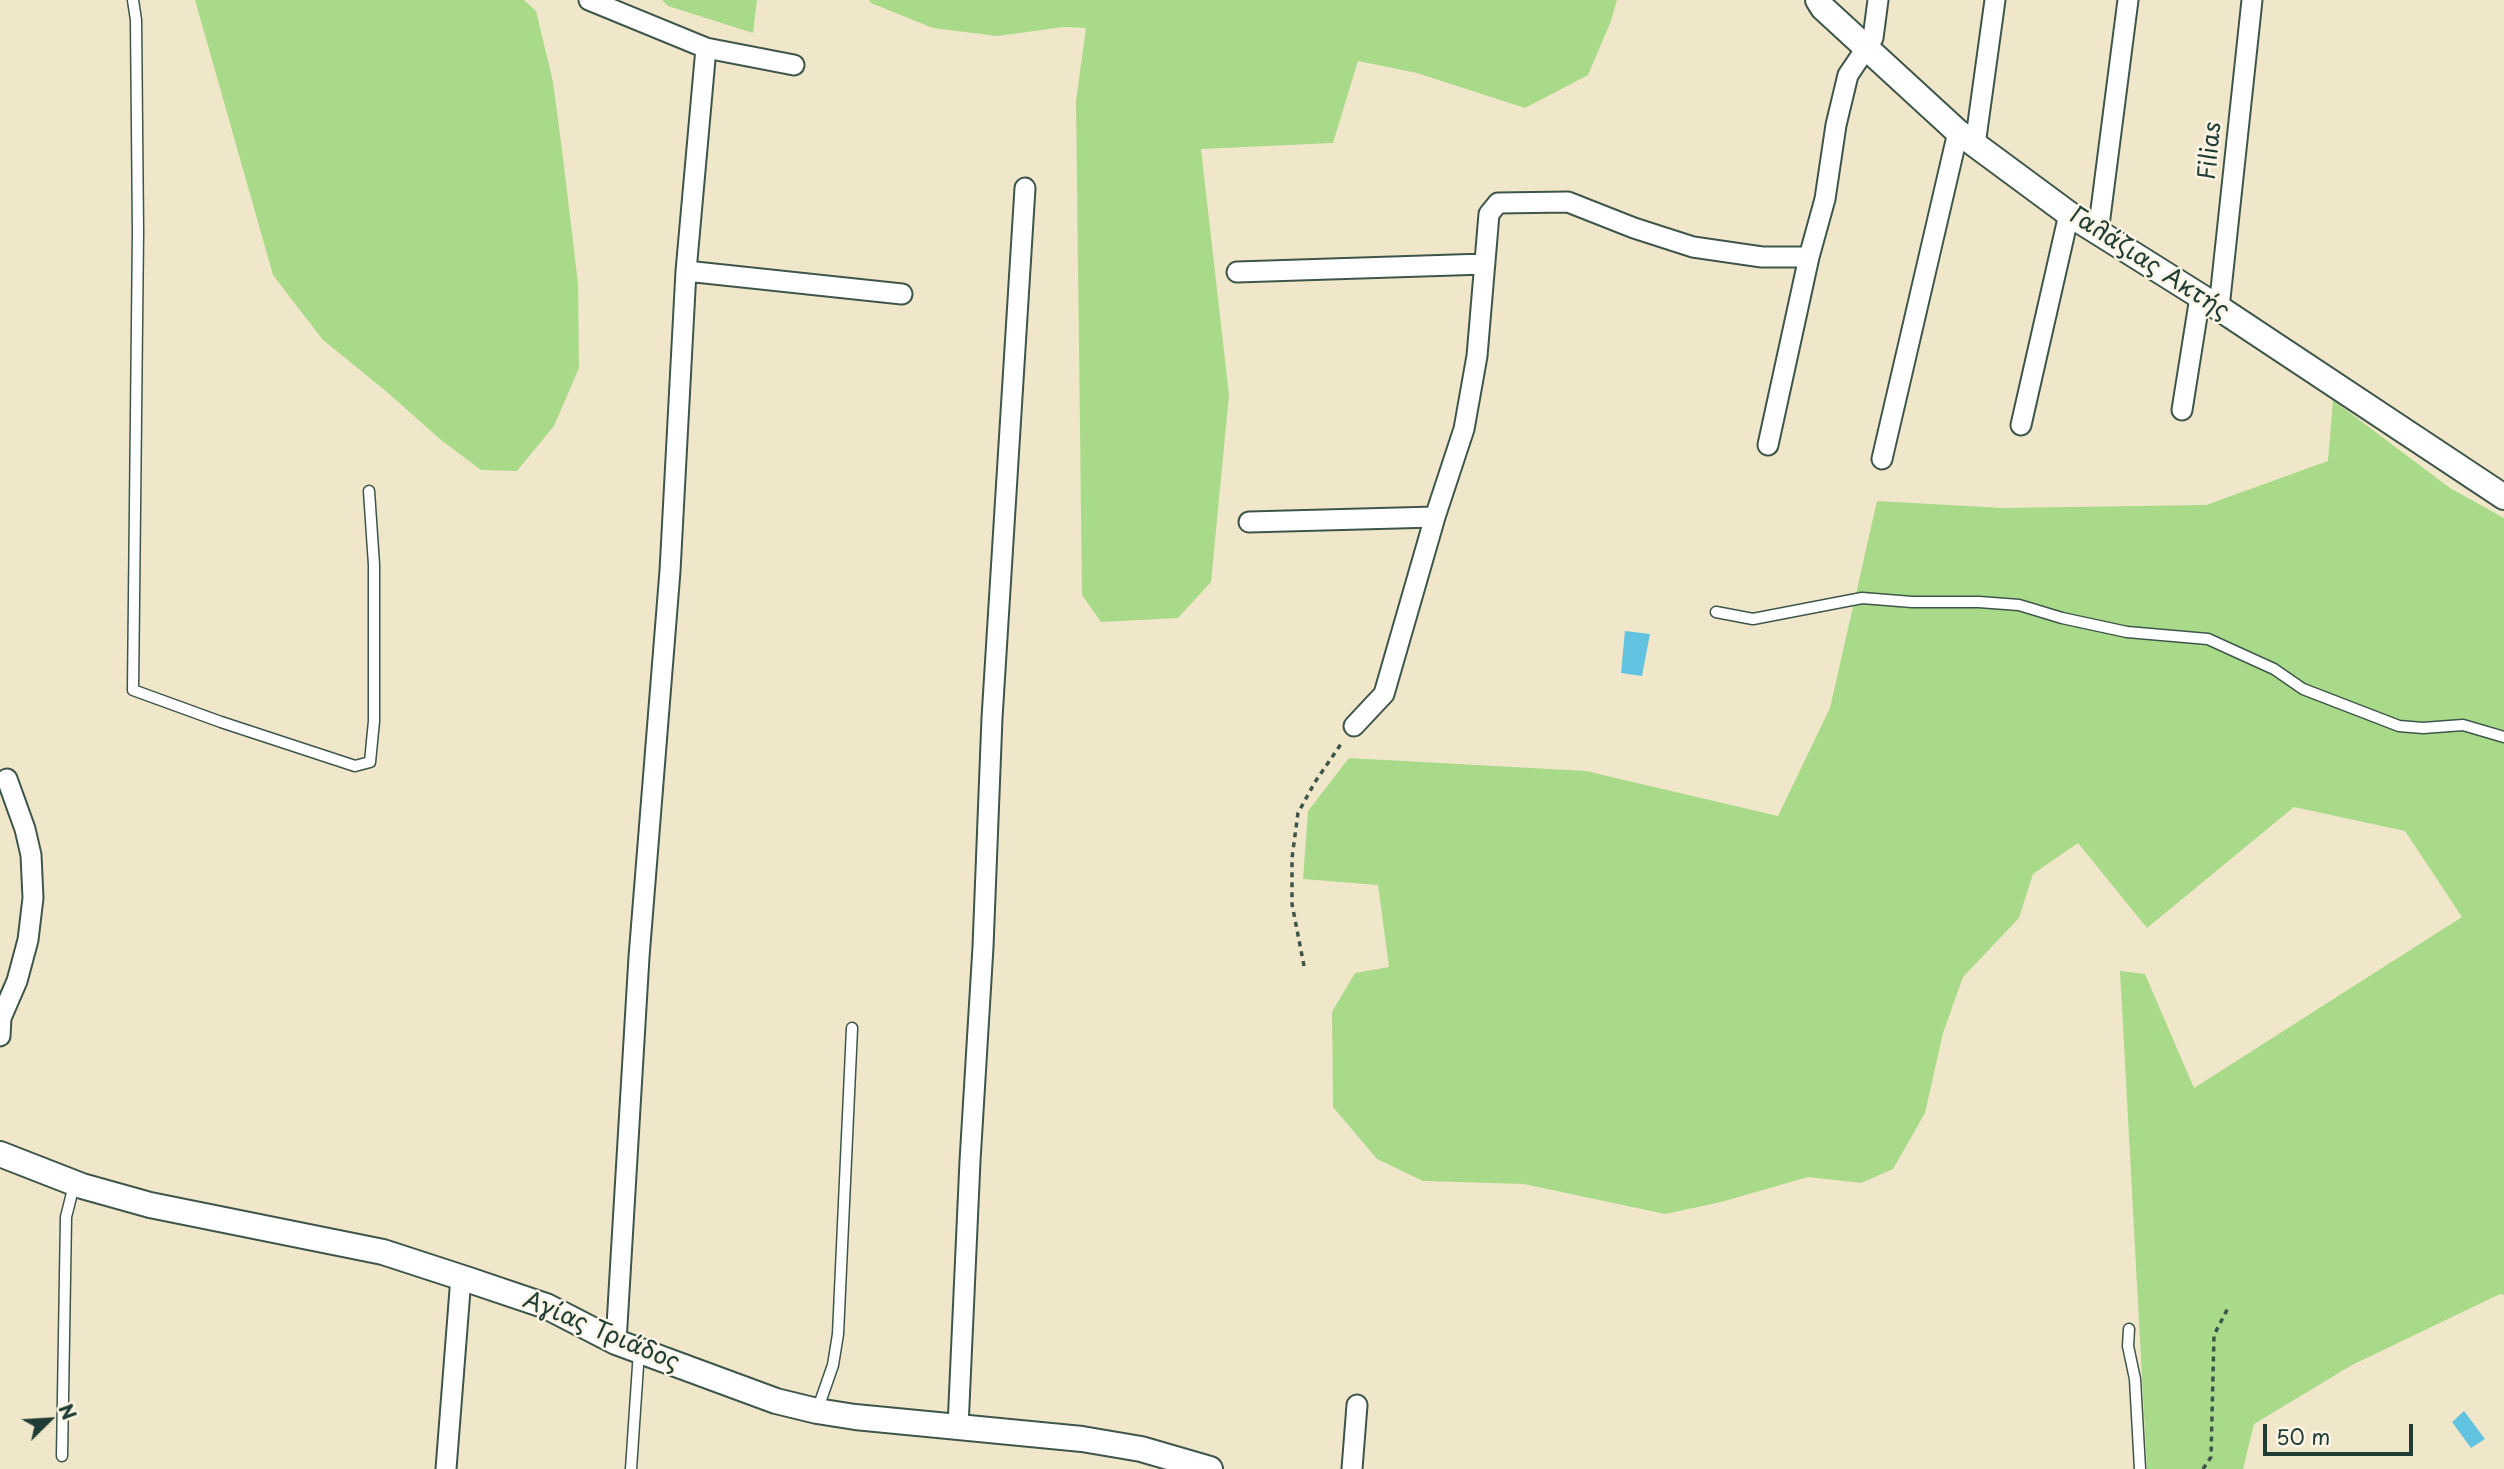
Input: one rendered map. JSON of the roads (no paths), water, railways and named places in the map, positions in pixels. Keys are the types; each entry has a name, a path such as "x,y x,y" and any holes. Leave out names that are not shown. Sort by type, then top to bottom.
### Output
{"street":[{"path":"589,0 706,48 794,65"},
{"name":"Γαλάζιας Ακτής","path":"1818,0 1823,8 1967,138 2069,214 2504,497"},
{"path":"1768,445 1809,257 1825,199 1847,75 1873,38 1878,0"},
{"path":"1882,460 1967,138 1995,0"},
{"path":"2098,233 2128,0"},
{"name":"Filias","path":"2182,410 2209,303 2252,0"},
{"path":"627,1346 639,957 670,571 686,271 706,48"},
{"path":"958,1427 992,718 1025,188"},
{"path":"1354,726 1384,694 1435,517 1464,429 1478,356 1489,214 1498,203 1568,202 1634,228 1693,247 1762,257 1809,257"},
{"path":"2021,425 2069,214"},
{"path":"1237,272 1485,264"},
{"path":"686,271 902,294"},
{"path":"1249,522 1435,517"},
{"path":"0,1037 1,1018 17,981 28,940 33,898 31,855 7,779"},
{"name":"Αγίας Τριάδος","path":"0,1154 74,1183 150,1205 383,1252 546,1306 627,1346 776,1401 817,1411 1082,1439 1141,1450 1183,1465 1210,1469"},
{"path":"446,1469 461,1277"},
{"path":"1352,1469 1357,1405"}],"lane":[{"path":"133,0 136,20 138,232 133,690 355,766 370,762 374,721 374,565 369,491"},
{"path":"1716,612 1753,619 1861,598 1912,602 1979,601 2019,605 2062,618 2127,632 2208,639 2274,669 2303,689 2399,726 2423,728 2463,725 2504,737"},
{"path":"817,1411 833,1365 838,1334 852,1028"},
{"path":"62,1456 66,1217 74,1183"},
{"path":"2129,1329 2128,1346 2135,1379 2140,1469"},
{"path":"627,1346 631,1469"}],"water":[{"path":"1625,631 1650,634 1642,676 1621,673"},
{"path":"2464,1411 2485,1439 2471,1448 2452,1422"}]}
